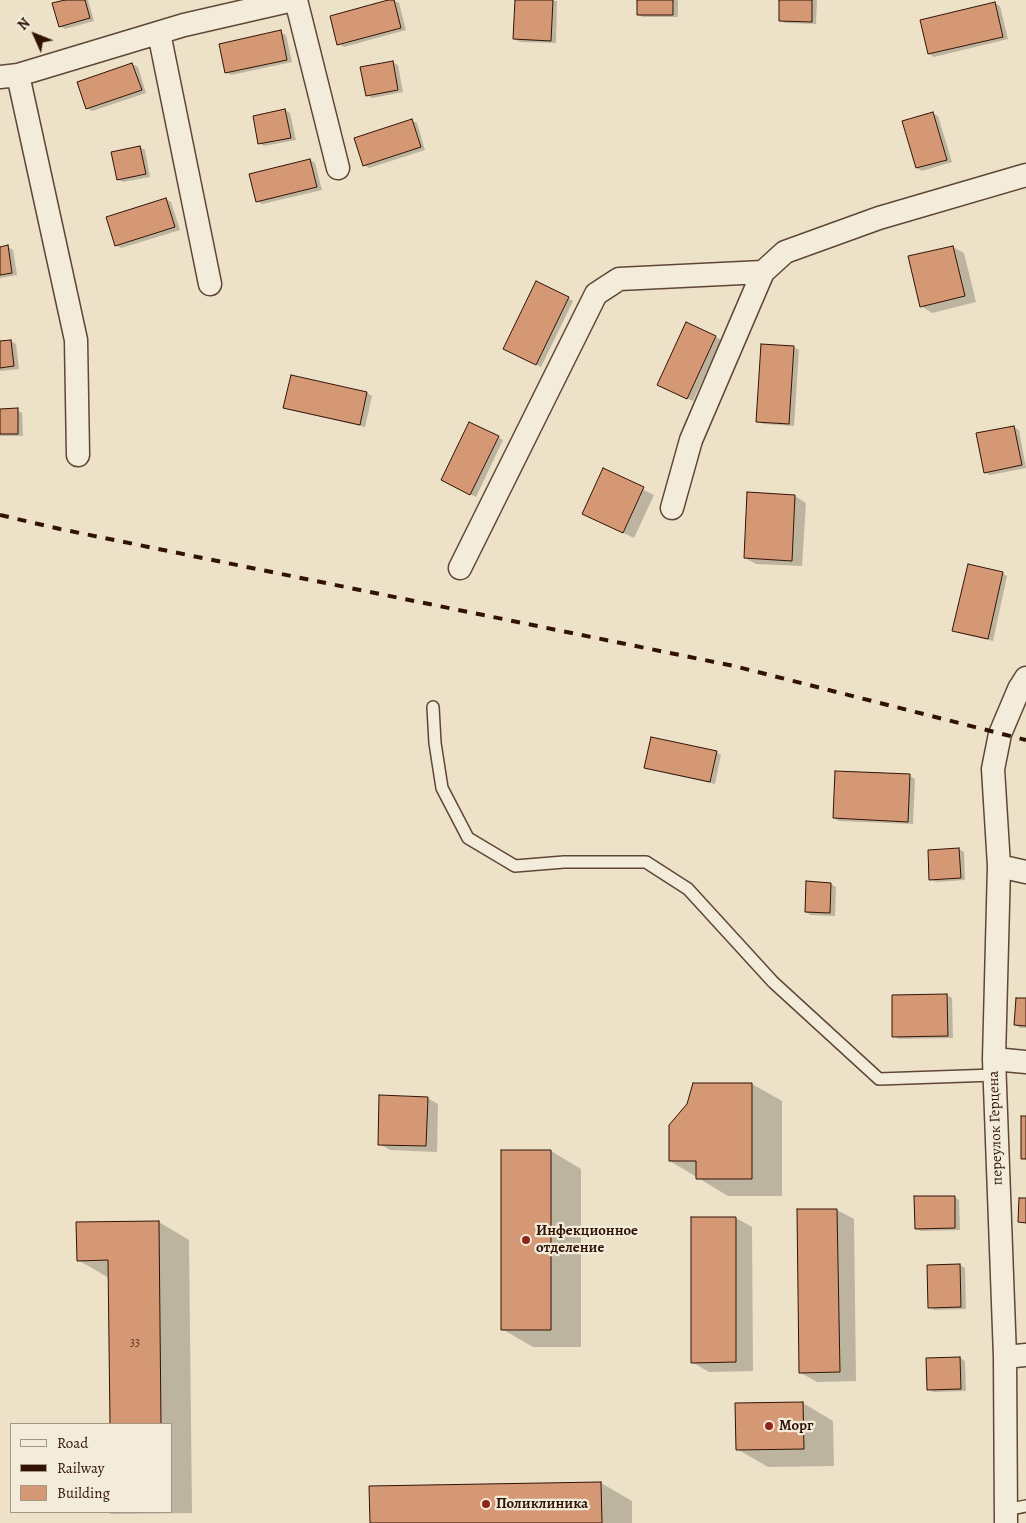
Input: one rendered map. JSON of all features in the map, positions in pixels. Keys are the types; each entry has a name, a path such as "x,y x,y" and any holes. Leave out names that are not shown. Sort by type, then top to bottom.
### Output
{"street":[{"path":"78,455 76,340 9,76 159,33 292,0"},
{"path":"296,0 338,168"},
{"path":"159,33 210,284"},
{"path":"672,508 691,440 763,272 785,252 879,218 1026,175"},
{"path":"460,568 596,294 618,279 763,272"},
{"name":"переулок Герцена","path":"1013,1513 1015,1356 994,1067 999,866 993,770 1000,734 1019,689 1026,678"},
{"path":"999,866 1026,872"},
{"path":"994,1067 1026,1062"}],"lane":[{"path":"433,707 442,788 468,838 515,866 564,862 646,862 688,889 773,982 879,1079 994,1067"}],"building":[{"path":"65,0 85,0 90,18 59,27 52,3"},
{"path":"394,0 401,28 337,45 330,16"},
{"path":"515,0 553,0 551,41 513,39"},
{"path":"637,0 673,0 673,15 637,15"},
{"path":"779,0 812,0 812,22 779,21"},
{"path":"995,2 1003,37 928,54 920,20"},
{"path":"281,30 287,60 225,73 219,44"},
{"path":"393,61 398,90 366,96 360,67"},
{"path":"132,63 142,90 86,109 77,82"},
{"path":"285,109 291,138 258,144 253,116"},
{"path":"933,112 947,160 916,168 902,121"},
{"path":"412,119 421,147 363,166 354,138"},
{"path":"140,146 146,174 117,180 111,152"},
{"path":"310,159 317,187 256,202 249,174"},
{"path":"166,198 175,227 115,246 106,217"},
{"path":"8,245 12,273 0,275 0,247"},
{"path":"953,246 965,296 920,307 908,256"},
{"path":"536,281 569,297 536,365 503,349"},
{"path":"686,322 716,336 687,399 657,385"},
{"path":"11,340 14,366 0,368 0,341"},
{"path":"761,344 794,346 789,424 756,422"},
{"path":"291,375 367,392 360,425 283,408"},
{"path":"18,408 18,434 0,434 0,409"},
{"path":"469,422 499,436 470,495 441,480"},
{"path":"1014,426 1022,465 984,473 976,433"},
{"path":"603,468 644,487 623,533 582,514"},
{"path":"747,492 795,495 792,561 744,558"},
{"path":"968,564 1003,572 988,639 952,631"},
{"path":"651,737 717,751 710,782 644,768"},
{"path":"835,771 910,774 908,822 833,818"},
{"path":"959,848 961,878 929,880 928,850"},
{"path":"806,881 831,883 830,913 805,912"},
{"path":"947,994 948,1036 892,1037 892,995"},
{"path":"1016,998 1026,998 1026,1026 1014,1025"},
{"path":"693,1083 752,1083 752,1179 696,1179 696,1161 669,1161 669,1125 687,1104"},
{"path":"379,1095 428,1097 426,1146 378,1145"},
{"path":"1021,1116 1026,1116 1026,1159 1021,1159"},
{"name":"Инфекционное отделение","path":"501,1150 551,1150 551,1330 501,1330"},
{"path":"914,1196 955,1196 955,1228 915,1229"},
{"path":"1019,1198 1026,1198 1026,1223 1018,1222"},
{"path":"797,1209 837,1209 840,1372 799,1373"},
{"path":"691,1217 736,1217 736,1362 691,1363"},
{"path":"159,1221 161,1423 110,1423 108,1260 77,1261 76,1222"},
{"path":"960,1264 961,1307 928,1308 927,1265"},
{"path":"960,1357 961,1389 927,1390 926,1358"},
{"name":"Морг","path":"803,1402 804,1449 736,1450 735,1403"},
{"name":"Поликлиника","path":"601,1482 602,1523 370,1523 369,1486"}],"railway":[{"path":"0,515 60,529 734,666 1026,740"}],"place":[{"name":"Инфекционное отделение","path":"526,1240"},
{"name":"Морг","path":"769,1426"},
{"name":"Поликлиника","path":"486,1504"}]}
